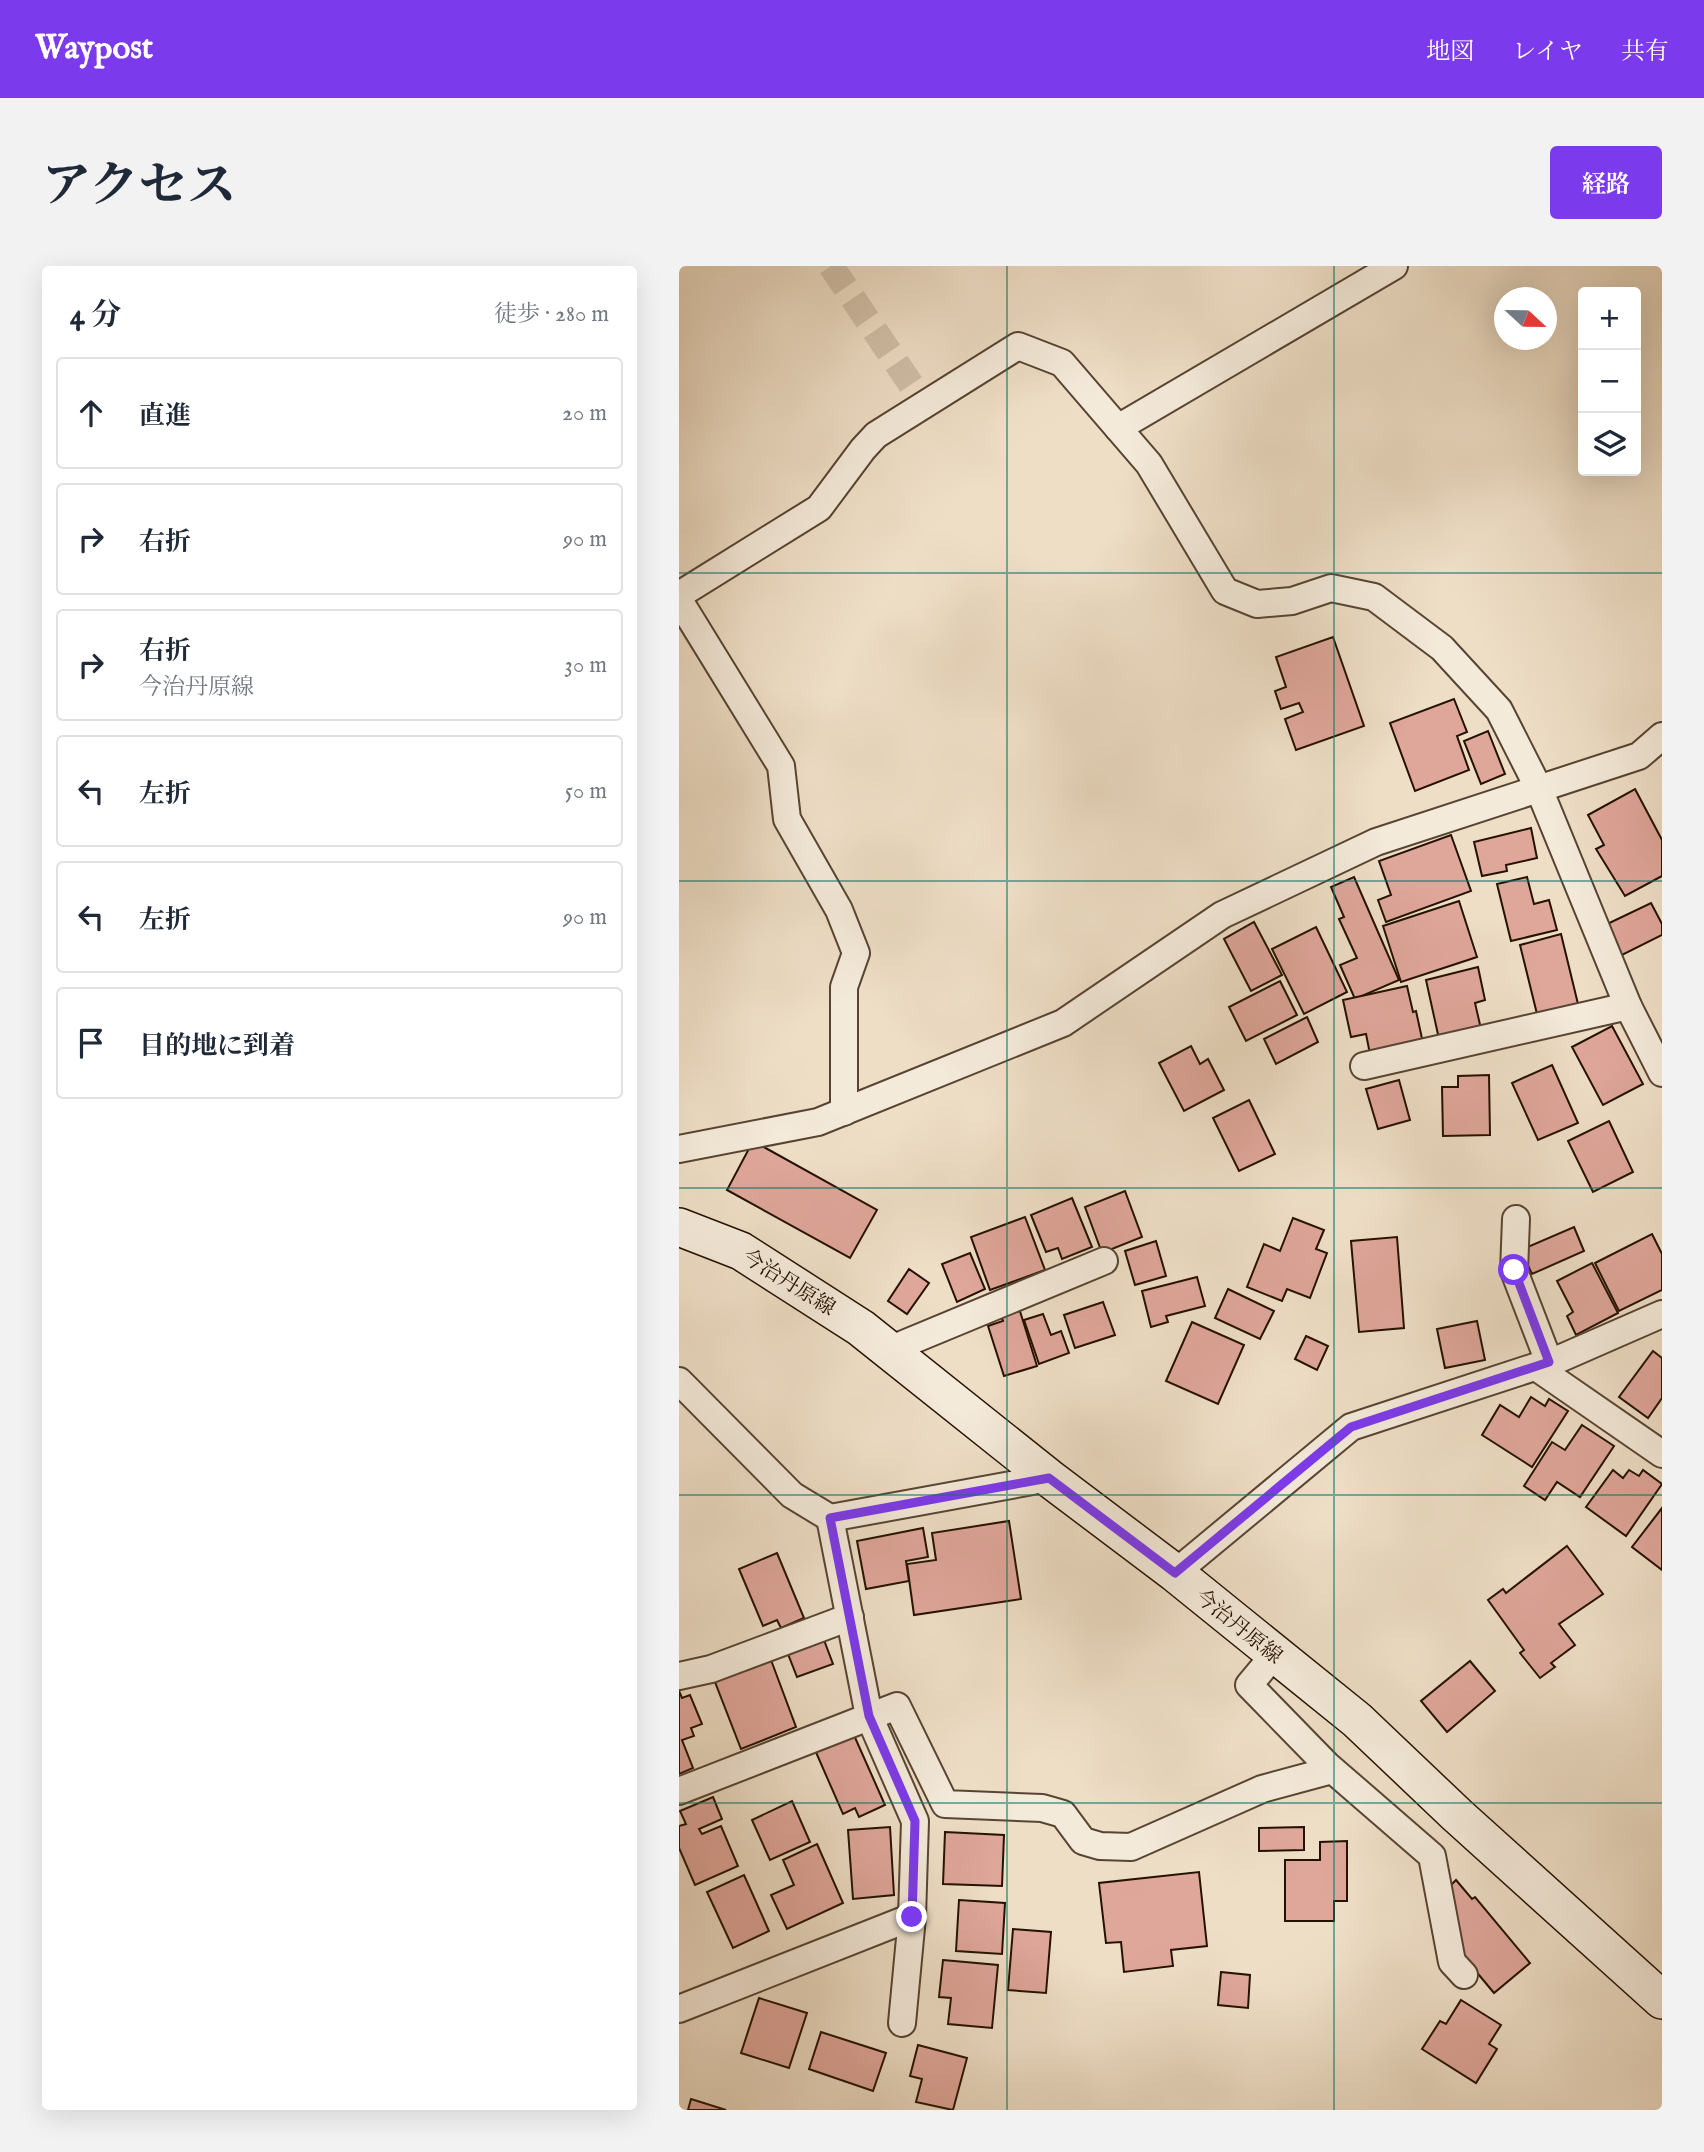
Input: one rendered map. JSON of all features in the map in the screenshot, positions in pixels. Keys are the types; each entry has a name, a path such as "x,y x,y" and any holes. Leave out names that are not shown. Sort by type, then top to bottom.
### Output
{"main road":[{"name":"今治丹原線","path":"679,1227 741,1251 861,1328 1049,1478 1175,1573 1357,1720 1457,1815 1662,2000"}],"street":[{"path":"1118,428 1394,266"},
{"path":"679,595 819,508 876,435 1019,346 1062,363 1149,464 1225,591 1257,604 1291,601 1331,588 1374,597 1442,648 1499,710 1539,789 1627,1006 1662,1073"},
{"path":"679,600 781,766 787,819 839,910 856,953 844,987 844,1112"},
{"path":"679,1149 818,1122 1063,1023 1223,915 1376,842 1639,756 1662,736"},
{"path":"1364,1066 1627,1006"},
{"path":"1516,1219 1514,1270 1543,1365 1662,1454"},
{"path":"890,1350 1104,1261"},
{"path":"1175,1573 1351,1427 1543,1365 1662,1314"},
{"path":"679,1381 792,1495 830,1518 1049,1478"},
{"path":"830,1518 869,1716 915,1821 912,1917 902,2023"},
{"path":"679,1675 711,1669 850,1617"},
{"path":"1274,1655 1249,1685 1332,1770 1432,1856 1452,1962 1464,1975"},
{"path":"679,1791 897,1706 945,1804 1042,1808 1063,1814 1083,1841 1100,1846 1131,1847 1262,1789 1332,1770"},
{"path":"679,2008 912,1917"}],"building":[{"path":"1333,637 1364,726 1296,750 1285,719 1303,712 1299,703 1281,709 1275,691 1286,687 1276,657"},
{"path":"1454,699 1467,732 1457,736 1469,770 1415,791 1390,723"},
{"path":"1488,731 1505,774 1481,784 1464,741"},
{"path":"1635,789 1662,840 1662,876 1625,896 1596,849 1604,845 1588,815"},
{"path":"1531,828 1537,858 1506,865 1507,871 1482,876 1474,842"},
{"path":"1451,835 1471,891 1386,922 1378,900 1391,895 1379,861"},
{"path":"1354,877 1399,980 1355,999 1340,965 1357,958 1339,919 1344,917 1331,887"},
{"path":"1527,877 1534,904 1549,900 1557,930 1511,941 1497,884"},
{"path":"1459,901 1477,957 1401,982 1383,926"},
{"path":"1651,903 1662,924 1662,935 1618,957 1603,926"},
{"path":"1254,922 1282,975 1251,991 1224,939"},
{"path":"1316,927 1347,992 1304,1014 1272,949"},
{"path":"1561,934 1578,1004 1537,1014 1520,945"},
{"path":"1478,967 1485,1000 1475,1003 1481,1029 1439,1039 1426,980"},
{"path":"1280,981 1297,1015 1246,1041 1229,1007"},
{"path":"1407,986 1423,1043 1370,1054 1366,1034 1351,1037 1343,1000"},
{"path":"1307,1017 1318,1042 1276,1064 1264,1039"},
{"path":"1612,1026 1643,1084 1603,1105 1572,1047"},
{"path":"1191,1046 1200,1064 1208,1059 1224,1090 1184,1111 1159,1063"},
{"path":"1552,1065 1578,1123 1538,1140 1512,1083"},
{"path":"1489,1075 1490,1135 1443,1136 1442,1087 1458,1087 1458,1076"},
{"path":"1399,1080 1410,1120 1378,1129 1366,1089"},
{"path":"1249,1100 1275,1154 1239,1171 1213,1118"},
{"path":"1609,1121 1633,1172 1593,1192 1568,1141"},
{"path":"753,1141 877,1210 850,1258 727,1190"},
{"path":"1125,1191 1142,1237 1102,1253 1085,1207"},
{"path":"1072,1198 1092,1247 1062,1259 1058,1248 1046,1252 1031,1215"},
{"path":"1025,1217 1045,1270 990,1290 971,1237"},
{"path":"1293,1218 1324,1230 1316,1249 1327,1253 1310,1298 1287,1289 1282,1301 1247,1287 1264,1244 1280,1251"},
{"path":"1574,1227 1584,1251 1532,1274 1521,1250"},
{"path":"1652,1234 1662,1254 1662,1290 1619,1311 1595,1263"},
{"path":"1397,1237 1404,1328 1359,1332 1351,1241"},
{"path":"1156,1241 1166,1276 1135,1285 1125,1251"},
{"path":"970,1253 985,1289 957,1302 942,1264"},
{"path":"1592,1263 1618,1313 1576,1335 1567,1316 1573,1312 1557,1281"},
{"path":"909,1269 929,1283 907,1314 888,1301"},
{"path":"1197,1277 1205,1306 1166,1316 1168,1322 1151,1327 1142,1291"},
{"path":"1228,1289 1274,1311 1260,1339 1215,1318"},
{"path":"1103,1302 1115,1335 1075,1348 1064,1315"},
{"path":"1019,1308 1037,1366 1004,1376 988,1326 1003,1321 1000,1314"},
{"path":"1043,1314 1051,1335 1061,1331 1069,1353 1039,1364 1024,1320"},
{"path":"1477,1321 1485,1360 1445,1368 1437,1329"},
{"path":"1192,1322 1244,1345 1218,1404 1166,1381"},
{"path":"1306,1336 1328,1346 1317,1370 1295,1359"},
{"path":"1653,1351 1662,1358 1662,1398 1648,1418 1619,1397"},
{"path":"1531,1397 1545,1406 1549,1399 1568,1411 1532,1467 1482,1435 1500,1405 1519,1417"},
{"path":"1582,1425 1614,1446 1580,1497 1557,1482 1545,1500 1524,1486 1552,1442 1565,1450"},
{"path":"1613,1470 1623,1478 1629,1470 1639,1476 1643,1470 1662,1484 1626,1536 1586,1507"},
{"path":"1662,1508 1662,1570 1632,1547"},
{"path":"1009,1521 1021,1599 914,1615 907,1564 936,1560 932,1533"},
{"path":"923,1528 928,1557 906,1561 909,1581 866,1589 857,1541"},
{"path":"1567,1546 1603,1594 1559,1624 1575,1645 1551,1663 1555,1667 1540,1678 1520,1653 1524,1650 1488,1600 1503,1589 1506,1593"},
{"path":"777,1553 804,1618 781,1628 777,1620 763,1626 739,1569"},
{"path":"824,1640 833,1664 797,1677 788,1654"},
{"path":"771,1660 796,1727 741,1749 715,1682"},
{"path":"1470,1661 1495,1691 1447,1732 1421,1701"},
{"path":"679,1691 682,1698 690,1695 702,1724 691,1728 694,1736 682,1740 693,1768 679,1774"},
{"path":"853,1733 885,1805 859,1817 855,1808 843,1814 815,1750"},
{"path":"713,1797 722,1819 699,1829 702,1834 721,1826 738,1866 695,1885 679,1848 679,1826 686,1824 680,1811"},
{"path":"792,1801 810,1842 770,1860 752,1820"},
{"path":"890,1827 894,1895 853,1899 848,1830"},
{"path":"1304,1827 1304,1850 1259,1851 1259,1828"},
{"path":"945,1832 1004,1835 1002,1886 943,1884"},
{"path":"1347,1841 1347,1901 1334,1901 1334,1921 1285,1921 1285,1860 1320,1860 1320,1842"},
{"path":"817,1844 843,1903 787,1929 771,1895 794,1885 783,1860"},
{"path":"1199,1872 1207,1946 1171,1950 1173,1966 1124,1972 1121,1942 1106,1943 1099,1883"},
{"path":"744,1875 769,1931 733,1948 707,1892"},
{"path":"1456,1880 1472,1899 1475,1897 1530,1963 1494,1993 1449,1939 1460,1930 1448,1915 1446,1890"},
{"path":"959,1900 1005,1903 1002,1954 956,1951"},
{"path":"1013,1929 1051,1932 1046,1993 1008,1990"},
{"path":"943,1960 998,1965 992,2028 948,2024 951,1998 939,1997"},
{"path":"1221,1972 1250,1975 1248,2008 1218,2005"},
{"path":"759,1998 807,2013 789,2068 741,2053"},
{"path":"1461,2000 1501,2025 1489,2044 1497,2049 1476,2083 1422,2049 1440,2021 1446,2024"},
{"path":"821,2032 886,2053 873,2091 809,2069"},
{"path":"918,2045 967,2058 953,2110 916,2102 922,2079 910,2076"},
{"path":"691,2099 726,2110 688,2110"}],"tunnel":[{"path":"831,266 925,405"}],"route":[{"path":"912,1917 915,1821 869,1716 830,1518 1049,1478 1175,1573 1351,1427 1549,1362 1514,1270"}]}
